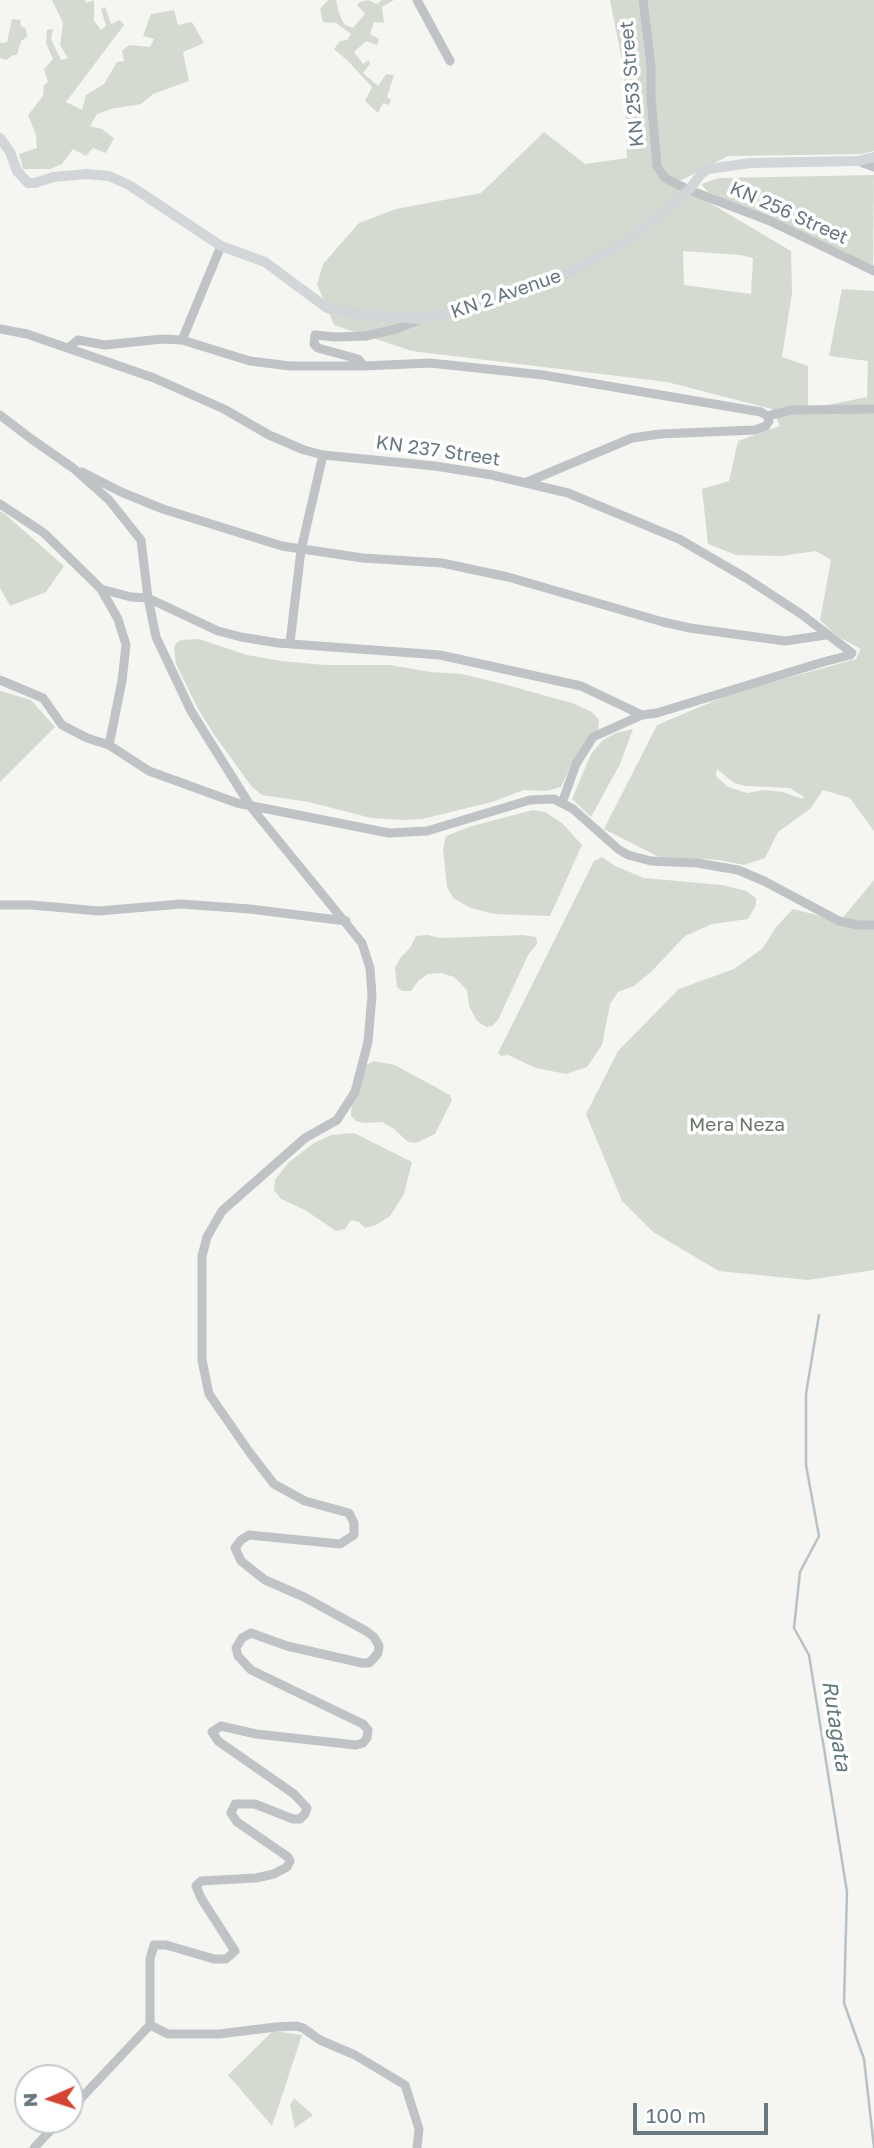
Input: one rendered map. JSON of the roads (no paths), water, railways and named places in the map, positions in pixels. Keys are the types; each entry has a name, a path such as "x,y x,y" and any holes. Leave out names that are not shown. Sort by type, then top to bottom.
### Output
{"main road":[{"name":"KN 2 Avenue","path":"0,138 10,152 17,171 28,183 53,177 87,174 109,176 129,185 221,246 265,262 327,308 367,315 421,319 488,304 572,271 632,238 689,190 708,169 792,161 858,161 874,157"}],"street":[{"path":"417,0 450,61"},
{"name":"KN 253 Street","path":"643,0 652,66 651,98 657,166 664,178 689,190"},
{"path":"858,161 874,167"},
{"name":"KN 256 Street","path":"689,190 771,221 874,270"},
{"path":"182,340 221,246"},
{"path":"365,366 358,359 318,348 314,344 315,335 366,336 396,329 421,319"},
{"name":"KN 237 Street","path":"0,329 69,347 154,378 304,450 323,455 435,466 527,482 568,493 679,538 768,593 852,652 850,656 657,713 642,715"},
{"path":"69,347 78,340 105,345 162,339 182,340 250,361 290,366 430,363 543,375 761,412 769,421 766,426 755,430 660,434 632,438 527,482"},
{"path":"767,416 792,410 874,409"},
{"path":"0,415 73,468 109,500 141,540 156,637 191,711 251,807 362,943 370,968 372,995 368,1042 355,1092 337,1120 305,1138 222,1211 207,1237 202,1256 202,1360 209,1394 274,1484 305,1501 349,1513 354,1523 354,1535 340,1544 248,1535 241,1539 235,1548 241,1561 265,1580 304,1597 366,1632 374,1637 379,1646 373,1659 362,1664 287,1646 251,1633 242,1638 236,1648 238,1657 251,1670 363,1724 369,1730 367,1738 356,1745 256,1734 221,1726 212,1732 218,1741 294,1794 307,1808 300,1819 293,1819 255,1804 235,1804 231,1812 237,1822 290,1861 287,1867 274,1874 256,1878 201,1881 196,1886 235,1951 226,1959 214,1959 166,1945 154,1945 150,1959 150,2025 84,2095"},
{"path":"290,643 301,550 323,455"},
{"path":"73,468 163,509 282,546 363,558 442,563 508,577 690,628 785,641 826,635"},
{"path":"0,504 44,533 102,589 118,619 126,645 109,745"},
{"path":"102,589 131,597 148,598 218,631 242,637 440,655 581,686 642,715"},
{"path":"0,680 43,698 62,725 87,738 109,745 149,771 251,807 389,833 427,831 530,800 554,799 573,809 628,855 651,861 697,863 738,870 839,921 874,925"},
{"path":"562,803 576,764 593,737 642,715"},
{"path":"0,905 99,911 181,904 346,921"},
{"path":"150,2025 168,2034 219,2034 276,2027 303,2028 320,2040 355,2055 405,2085 419,2129 417,2148"},
{"path":"34,2148 47,2134"}],"waterway":[{"name":"Rutagata","path":"819,1315 806,1394 806,1465 819,1536 800,1572 794,1628 809,1655 847,1892 844,2003 864,2059 874,2147"}],"park label":[{"name":"Mera Neza","path":"737,1125"}]}
